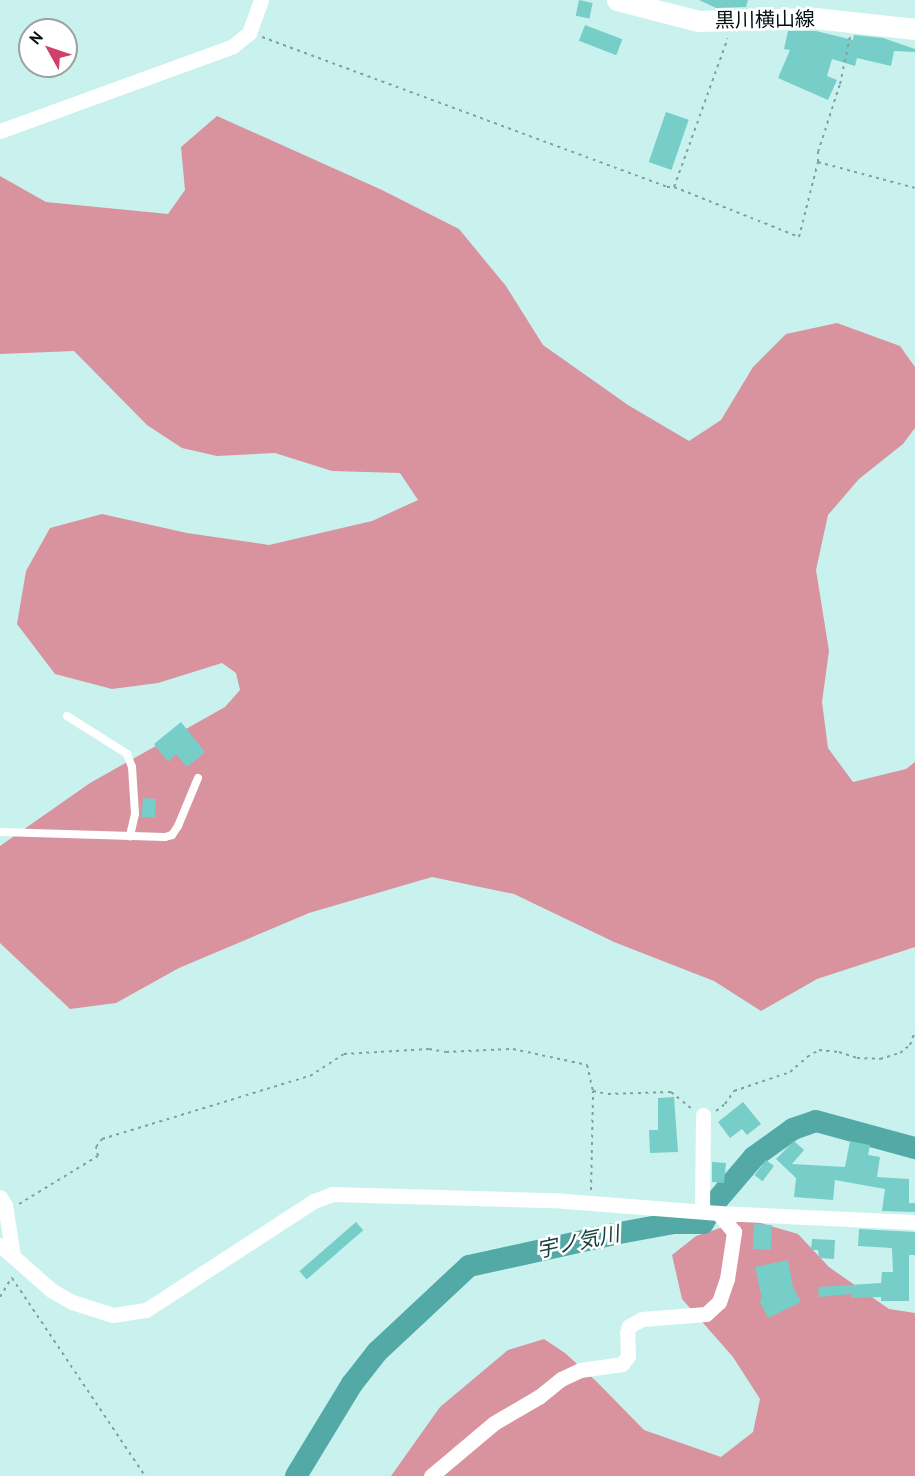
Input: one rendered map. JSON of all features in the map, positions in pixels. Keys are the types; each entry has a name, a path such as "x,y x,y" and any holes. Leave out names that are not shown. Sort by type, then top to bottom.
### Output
{"main road":[{"name":"黒川横山線","path":"617,0 698,21 814,18 915,28"}],"street":[{"path":"0,131 233,46 249,33 261,0"},
{"path":"431,1476 494,1423 540,1396 561,1378 580,1370 622,1364 628,1356 629,1326 635,1322 642,1319 706,1314 719,1302 727,1279 734,1232 710,1212 703,1115"},
{"path":"0,1245 51,1290 72,1302 113,1315 146,1310 184,1288 314,1201 332,1194 591,1203 710,1212 915,1222"},
{"path":"0,1197 6,1212 14,1256"}],"lane":[{"path":"67,716 127,754 132,767 135,814 130,836"},
{"path":"0,832 165,837 172,835 198,778"}],"path":[{"path":"674,187 732,21"},
{"path":"249,33 583,158 667,187 674,187 799,237 819,152 840,84 853,22"},
{"path":"818,162 915,188"},
{"path":"593,1091 608,1094 672,1092 703,1115 711,1114 725,1104 734,1091 790,1072 819,1050 839,1052 857,1058 880,1059 900,1053 910,1045 915,1031"},
{"path":"6,1212 98,1156 96,1147 102,1139 310,1076 344,1054 429,1049 446,1052 513,1049 587,1065 593,1091 591,1203"},
{"path":"0,1297 12,1278 14,1256"},
{"path":"12,1278 145,1476"}],"shaded area":[{"path":"217,116 382,190 459,229 506,286 543,345 628,405 689,441 721,420 753,367 786,334 837,323 900,346 915,367 915,428 903,444 859,479 828,515 816,570 829,651 822,702 828,748 853,782 906,769 915,762 915,947 817,979 761,1011 714,981 614,942 514,894 432,877 309,913 179,968 116,1003 70,1009 0,943 0,846 90,783 225,707 240,690 236,673 222,663 158,683 112,689 55,674 17,624 26,571 50,528 102,514 187,533 269,545 372,521 418,500 400,473 332,471 275,453 217,456 182,448 147,425 74,351 0,354 0,176 46,202 168,214 185,190 181,147"},
{"path":"747,1219 798,1234 829,1267 889,1309 915,1313 915,1476 391,1476 440,1407 508,1350 544,1339 565,1353 596,1381 644,1430 721,1457 753,1432 760,1399 733,1357 682,1299 672,1255 696,1236"}],"building":[{"path":"579,0 593,3 589,19 576,16"},
{"path":"699,0 748,0 746,7 716,8"},
{"path":"585,25 622,39 616,55 579,41"},
{"path":"788,31 816,31 853,40 854,35 883,38 915,49 915,52 894,51 891,66 857,58 855,66 832,59 827,76 837,80 828,100 778,78 790,50 784,49"},
{"path":"666,112 689,120 671,170 649,162"},
{"path":"181,722 205,752 187,767 176,754 168,762 154,744"},
{"path":"143,798 156,799 155,818 142,817"},
{"path":"674,1097 678,1152 650,1153 649,1130 658,1130 658,1098"},
{"path":"743,1102 761,1124 747,1135 742,1129 730,1138 718,1122"},
{"path":"794,1141 804,1150 792,1164 845,1167 850,1141 870,1145 868,1155 880,1157 877,1177 909,1179 909,1203 915,1203 915,1212 882,1211 885,1189 835,1180 833,1200 794,1197 796,1178 776,1159"},
{"path":"766,1160 774,1166 763,1181 755,1175"},
{"path":"712,1162 726,1163 724,1183 712,1182"},
{"path":"356,1222 363,1230 307,1280 299,1271"},
{"path":"754,1224 772,1225 771,1250 753,1249"},
{"path":"859,1229 915,1232 915,1255 909,1255 909,1301 881,1301 881,1297 851,1298 851,1294 819,1297 818,1287 881,1283 882,1272 893,1272 892,1248 858,1246"},
{"path":"812,1239 835,1240 834,1259 819,1258 818,1250 811,1250"},
{"path":"788,1260 793,1287 801,1302 768,1318 759,1300 762,1299 755,1267"}],"waterway":[{"name":"宇ノ気川","path":"296,1476 352,1384 377,1352 469,1266 614,1234 674,1223 703,1223 718,1199 754,1157 793,1129 816,1121 915,1148"}]}
